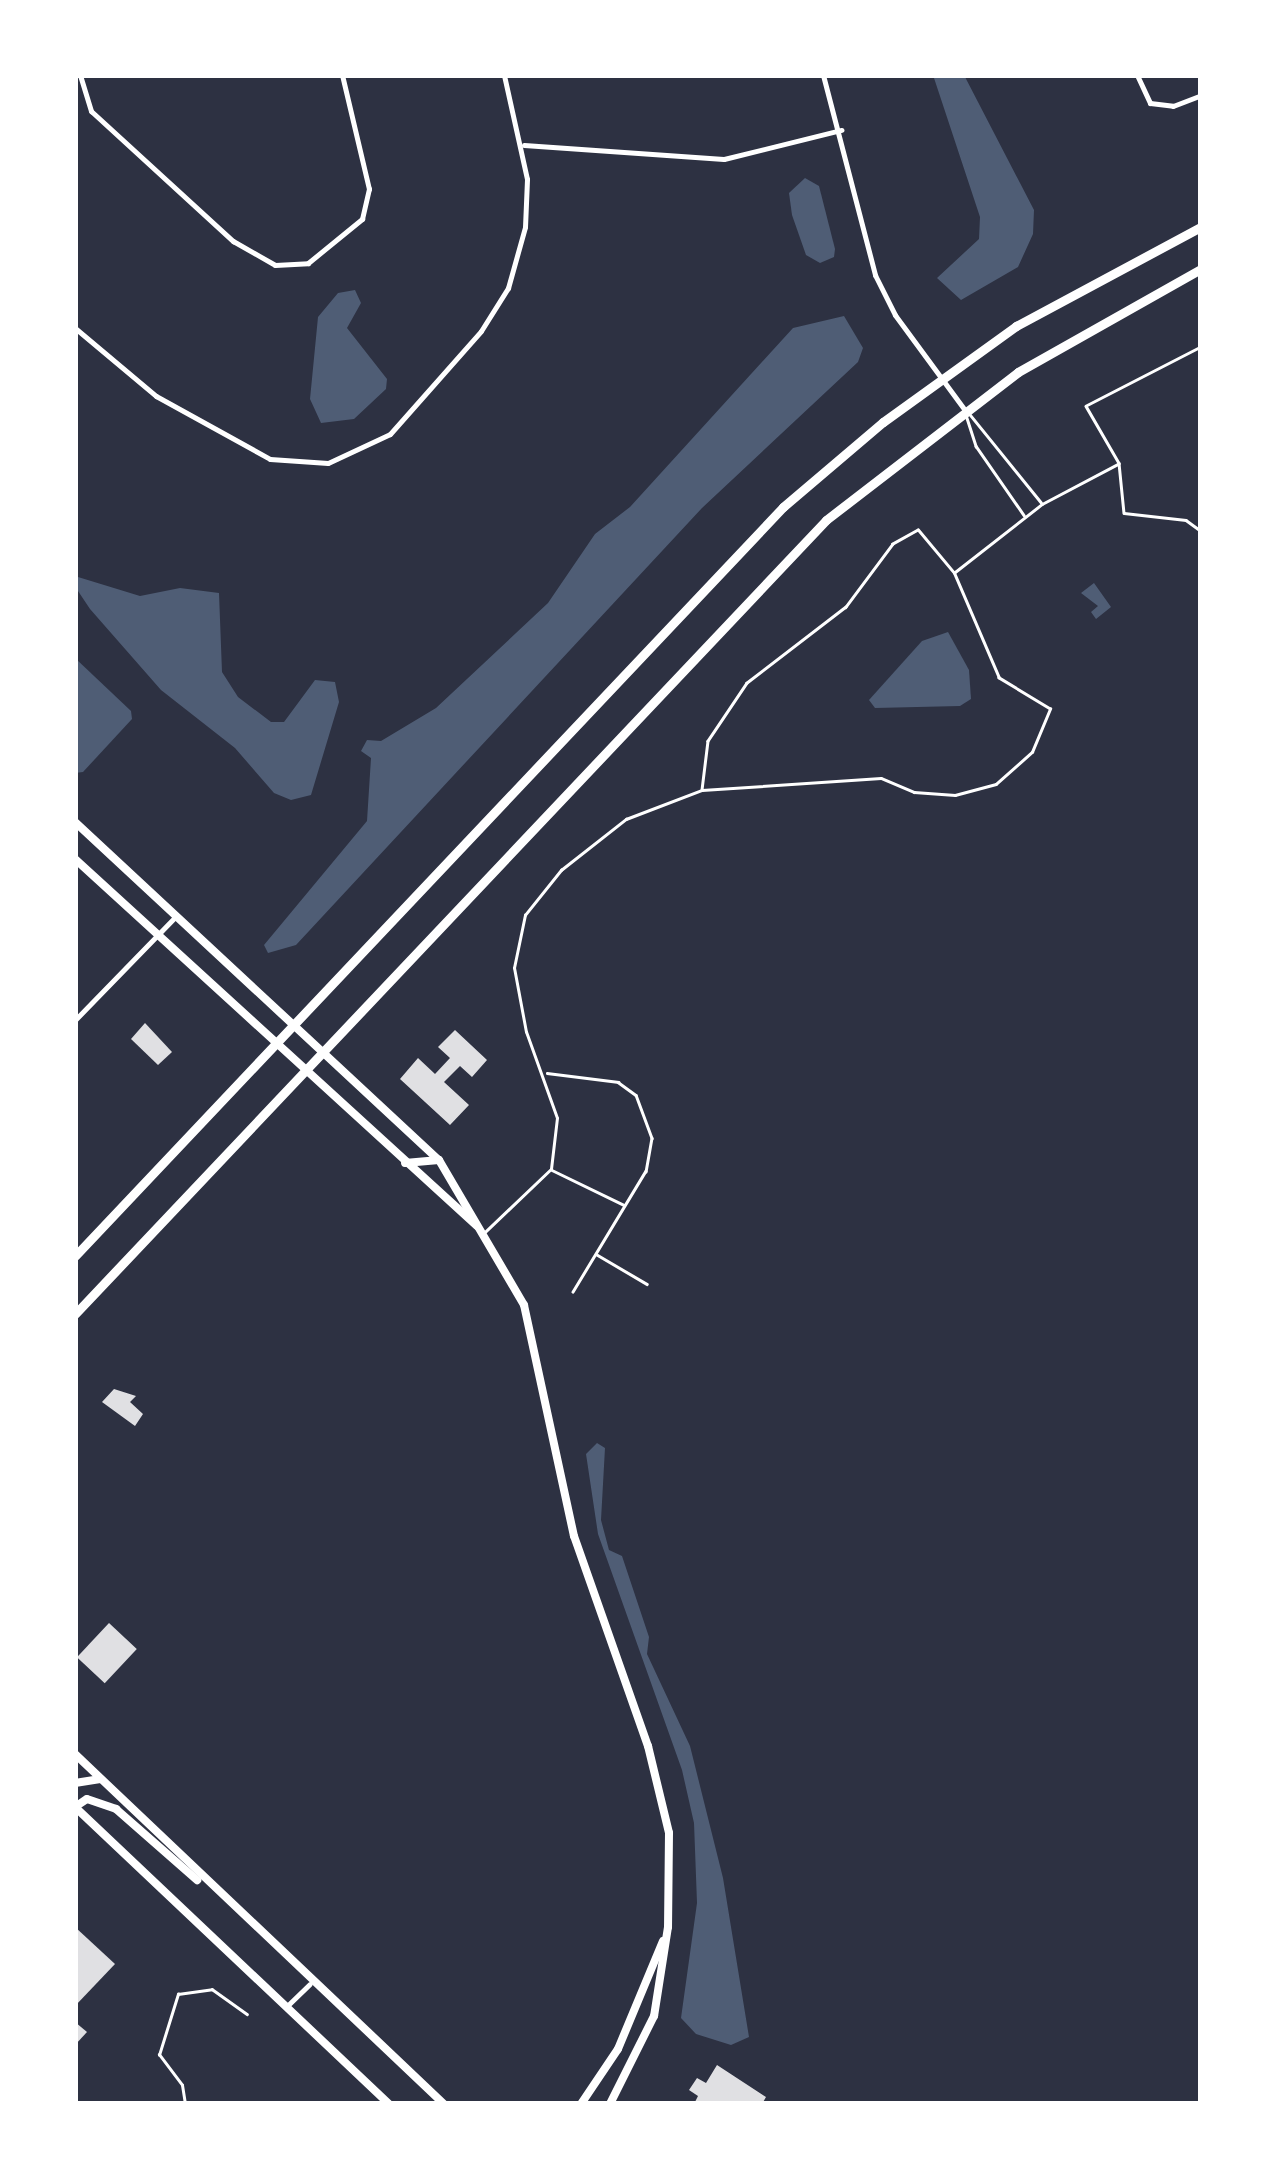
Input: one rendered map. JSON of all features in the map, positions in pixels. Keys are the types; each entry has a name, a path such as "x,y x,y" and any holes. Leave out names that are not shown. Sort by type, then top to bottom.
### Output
{"highway":[{"path":"75,1256 728,560 830,465 942,376 1061,298 1201,227"},
{"path":"75,1314 780,563 964,408 1080,333 1201,269"}],"street":[{"path":"80,75 91,111 232,241 276,265 308,263 362,220 369,189 342,75"},
{"path":"75,328 156,396 270,460 308,465 345,458 390,434 481,332 508,288 526,226 524,145 504,75"},
{"path":"823,75 841,130 875,275 895,315 964,408"},
{"path":"1137,75 1150,103 1172,106 1201,95"},
{"path":"524,145 724,159 841,130"},
{"path":"75,822 440,1160 484,1232 536,1339 574,1536 648,1746 669,1834 668,1927 654,2016 610,2104"},
{"path":"75,858 400,1162 484,1232"},
{"path":"75,1020 177,916"},
{"path":"400,1162 416,1167 440,1160"},
{"path":"75,1754 310,1984 444,2104"},
{"path":"75,1783 100,1779"},
{"path":"210,1888 179,1870 116,1810 87,1799 75,1807 284,2010 389,2104"},
{"path":"581,2104 618,2050 668,1927"},
{"path":"284,2010 310,1984"}],"lane":[{"path":"1201,347 1086,406 1119,463 1124,513 1186,520 1201,530"},
{"path":"964,408 1042,504"},
{"path":"964,408 976,446 1024,516"},
{"path":"954,573 1042,504 1119,463"},
{"path":"484,1232 551,1169 557,1118 545,1073 526,1032 514,968 525,915 561,870 626,819 702,790 881,778 914,792 955,795 1015,772 1037,743 1050,709 1031,704 999,678 954,573 918,530 893,544 846,607 747,683 708,741 702,790"},
{"path":"545,1073 618,1082 636,1095 652,1138 646,1171 573,1292"},
{"path":"551,1169 624,1205"},
{"path":"595,1253 647,1284"},
{"path":"186,2104 182,2085 159,2056 178,1994 212,1989 246,2014"}],"water":[{"path":"933,75 964,75 1034,210 1033,234 1018,267 961,300 937,278 979,239 980,217"},
{"path":"805,178 819,186 835,249 834,257 820,263 806,255 792,215 789,193"},
{"path":"355,290 361,303 347,328 387,379 386,389 354,419 321,423 310,399 318,317 338,293"},
{"path":"844,316 863,348 858,362 702,508 296,945 268,953 264,945 367,821 371,758 361,751 367,740 381,741 436,708 548,603 595,534 630,507 793,328"},
{"path":"78,577 140,596 180,588 219,593 222,672 238,697 271,722 284,722 315,680 335,682 339,702 311,795 291,800 274,793 235,748 161,690 90,609 78,591"},
{"path":"1094,583 1111,607 1096,619 1091,612 1098,606 1081,593"},
{"path":"948,632 969,670 971,699 960,706 875,708 869,700 922,641"},
{"path":"75,658 131,711 132,719 83,772 75,773"},
{"path":"597,1443 605,1448 601,1520 609,1550 622,1556 649,1637 647,1654 690,1746 723,1878 749,2037 731,2045 696,2034 681,2018 697,1903 694,1823 682,1770 598,1534 586,1454"}],"building":[{"path":"145,1023 172,1052 158,1065 131,1039"},
{"path":"455,1030 487,1060 472,1077 460,1066 444,1082 469,1105 450,1125 400,1079 418,1058 435,1074 450,1058 438,1047"},
{"path":"114,1389 136,1396 130,1402 143,1414 135,1426 102,1402"},
{"path":"109,1623 137,1649 105,1683 77,1657"},
{"path":"75,1927 115,1964 75,2006"},
{"path":"75,2022 87,2032 75,2045"},
{"path":"717,2065 766,2097 762,2104 694,2104 698,2096 689,2090 697,2078 706,2083"}]}
